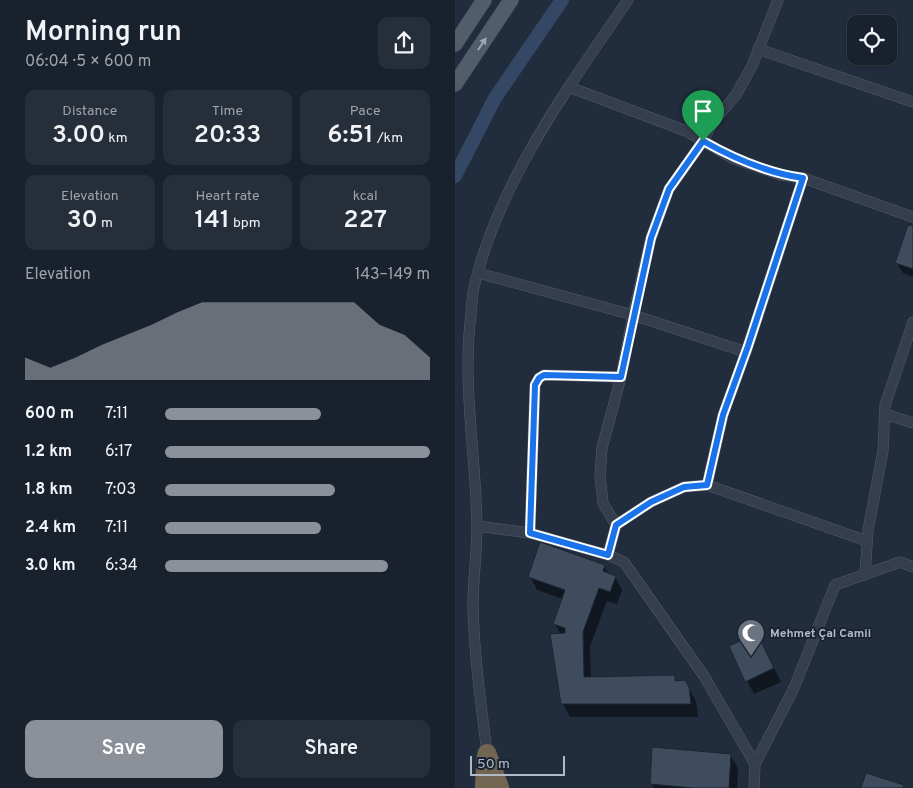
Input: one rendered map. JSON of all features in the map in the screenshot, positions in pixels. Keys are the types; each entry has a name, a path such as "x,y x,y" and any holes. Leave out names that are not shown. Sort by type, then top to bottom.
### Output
{"highway":[{"path":"484,788 487,753"},
{"path":"487,753 500,788"}],"main road":[{"path":"455,44 484,0"},
{"path":"455,84 511,0"}],"street":[{"path":"487,753 475,646 473,604 477,526 470,434 467,341 474,284 491,232 525,158 569,87 628,0"},
{"path":"616,525 603,503 601,476 602,448 621,377 651,238 669,189 703,141 713,122 736,95 758,49 778,0"},
{"path":"758,49 913,102"},
{"path":"569,87 686,131 732,158 781,175 803,178 913,217"},
{"path":"707,485 723,415 746,352 803,178"},
{"path":"478,273 633,315 746,352"},
{"path":"865,575 867,541 883,451 885,404 913,322"},
{"path":"530,533 535,385 539,378 544,375 621,377"},
{"path":"885,414 913,423"},
{"path":"608,555 616,525 651,502 684,487 707,485 867,541"},
{"path":"477,526 530,533 608,555 624,562 705,676 755,764"},
{"path":"754,788 755,764 794,688 835,585 900,562 913,567"}],"building":[{"path":"908,225 913,226 913,269 895,263"},
{"path":"540,542 605,565 603,571 616,576 610,592 599,588 583,632 584,677 675,675 675,681 685,680 689,687 691,704 561,704 550,634 565,633 565,628 553,624 565,590 528,577"},
{"name":"Mehmet Çal Camii","path":"757,633 774,668 745,682 729,646"},
{"path":"652,747 731,754 729,788 693,788 650,784"},
{"path":"866,773 904,785 903,788 861,788"}],"waterway":[{"path":"455,176 495,98 562,0"}],"place":[{"name":"Mehmet Çal Camii","path":"751,657"}],"route":[{"path":"703,141 732,158 781,175 803,178 748,346 723,415 707,485 684,487 651,502 616,525 608,555 530,533 535,385 539,378 544,375 621,377 651,238 669,189 703,141"}]}
